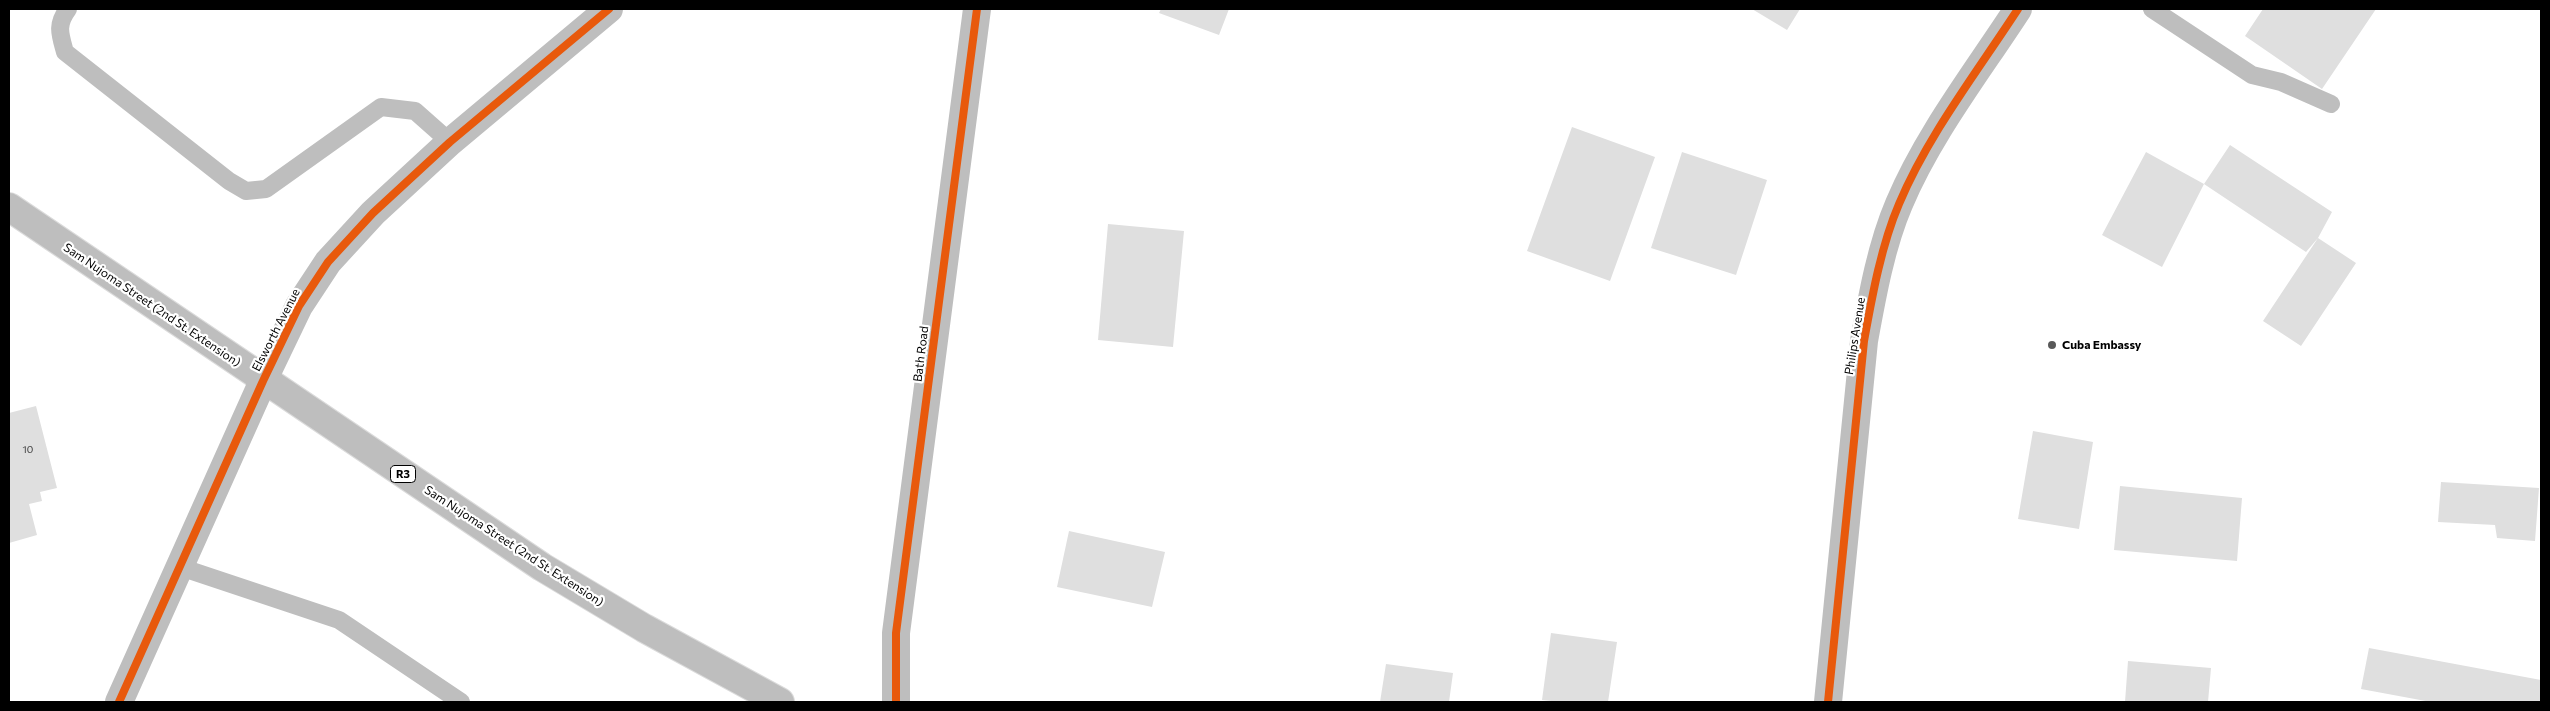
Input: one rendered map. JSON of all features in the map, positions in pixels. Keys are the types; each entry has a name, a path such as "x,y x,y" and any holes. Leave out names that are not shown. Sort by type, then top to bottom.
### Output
{"main road":[{"name":"Elsworth Avenue","path":"119,702 263,381 299,306 328,262 373,213 450,142 609,9"},
{"name":"Bath Road","path":"896,702 896,633 977,9"},
{"name":"Philips Avenue","path":"1828,702 1864,341 1874,289 1898,206 1922,156 2018,9"},
{"name":"Sam Nujoma Street (2nd St. Extension)","path":"9,208 263,381 542,567 644,628 780,702"}],"lane":[{"path":"68,9 60,19 60,35 65,52 229,181 246,191 266,189 381,107 415,111 450,142"},
{"path":"2152,9 2252,75 2281,82 2331,104"},
{"path":"180,567 339,620 461,702"}],"building":[{"path":"1161,9 1229,9 1219,35 1159,13"},
{"path":"1752,9 1800,9 1787,30"},
{"path":"2263,9 2376,9 2322,89 2245,36"},
{"path":"1572,127 1655,157 1610,281 1527,251"},
{"path":"2230,145 2332,212 2318,238 2306,252 2204,184"},
{"path":"1682,152 1767,180 1736,275 1651,248"},
{"path":"2146,152 2204,184 2162,267 2102,235"},
{"path":"1108,224 1184,231 1173,347 1098,340"},
{"path":"2318,238 2356,263 2301,346 2263,321"},
{"path":"36,406 57,488 40,492 42,501 29,504 37,535 9,543 9,413"},
{"path":"2033,431 2093,442 2079,529 2018,519"},
{"path":"2441,482 2539,488 2535,541 2497,538 2495,525 2438,522"},
{"path":"2120,486 2242,498 2237,561 2114,550"},
{"path":"1069,531 1165,552 1152,607 1057,587"},
{"path":"1551,633 1617,642 1608,702 1542,700"},
{"path":"2369,648 2541,680 2541,702 2431,702 2361,689"},
{"path":"2128,661 2211,668 2208,702 2125,702"},
{"path":"1386,664 1453,673 1449,702 1380,702"}],"cycle path":[{"path":"119,702 263,381 299,306 328,262 373,213 450,142 609,9"},
{"path":"896,702 896,633 977,9"},
{"path":"1828,702 1864,341 1882,254 1899,204 1924,153 1954,104 2018,9"}],"place":[{"name":"Cuba Embassy","path":"2052,345"}]}
